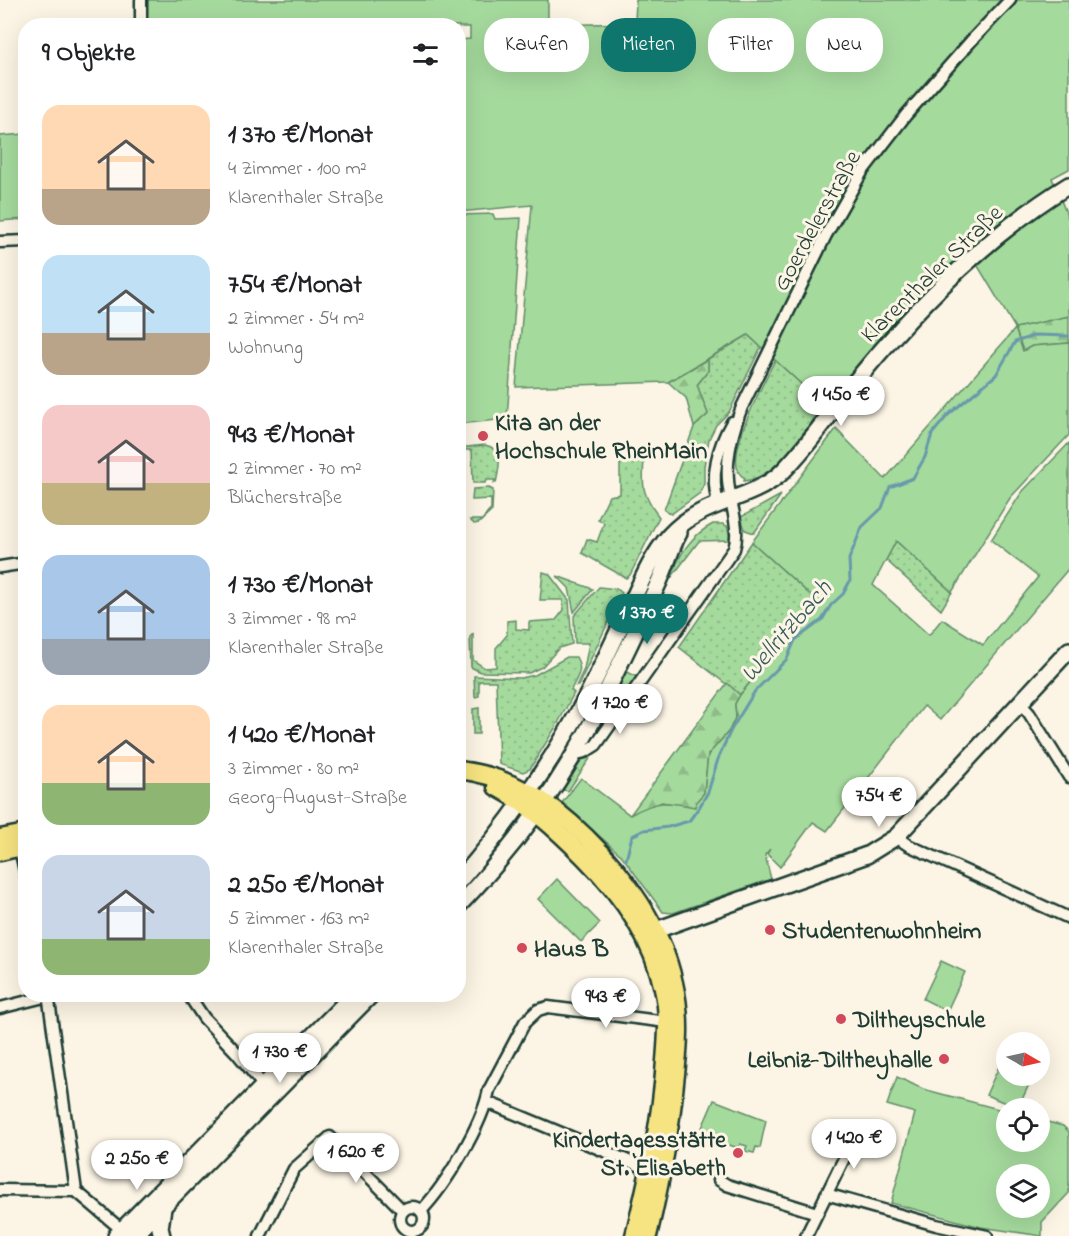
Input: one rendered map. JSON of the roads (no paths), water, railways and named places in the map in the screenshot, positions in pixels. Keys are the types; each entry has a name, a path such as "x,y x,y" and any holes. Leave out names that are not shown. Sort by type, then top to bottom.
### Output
{"main road":[{"name":"Klarenthaler Straße","path":"466,897 496,864 533,802 653,559 668,537 693,515 765,485 779,475 877,356 954,276 1014,222 1069,184"},
{"name":"Klarenthaler Straße","path":"466,874 533,802 573,755 607,692 658,585 675,541 693,515"},
{"path":"649,932 867,855 896,837 1069,650"},
{"path":"466,772 495,777 577,828 614,866 638,900 649,932 663,988 667,1022 664,1084 650,1170 634,1236"},
{"path":"0,838 18,840"},
{"path":"0,852 18,842"},
{"path":"648,1236 670,1127 679,1032 678,1001 674,982 649,932"},
{"path":"125,1235 346,1002"},
{"path":"125,1235 163,1208 364,1002"},
{"path":"162,1236 160,1228 163,1208"}],"street":[{"path":"141,0 141,18"},
{"name":"Goerdelerstraße","path":"971,41 1001,0"},
{"name":"Goerdelerstraße","path":"724,501 714,482 718,454 726,432 742,407 826,235 862,172 906,116 1010,0"},
{"path":"0,242 18,241"},
{"name":"Klarenthaler Straße","path":"573,755 585,752 596,745 734,549 736,535 724,501"},
{"path":"0,567 18,564"},
{"path":"1020,703 1029,713 1069,777"},
{"path":"896,837 908,845 1069,918"},
{"path":"0,1008 24,1002"},
{"path":"52,1002 76,1191 125,1235"},
{"path":"193,1002 204,1018 265,1085 267,1095 264,1105"},
{"path":"421,1210 432,1199 456,1162 487,1102 489,1090 525,1022 538,1010 548,1007 667,1022"},
{"path":"487,1102 650,1170"},
{"path":"806,1236 856,1134"},
{"path":"260,1236 294,1169 330,1137 403,1211"},
{"path":"719,1180 727,1185 817,1213"},
{"path":"0,1190 76,1191"},
{"path":"826,1194 936,1225 987,1236"},
{"path":"403,1211 414,1207 421,1210"},
{"path":"403,1211 399,1232 421,1233 424,1221 421,1210"}],"waterway":[{"name":"Wellritzbach","path":"626,860 632,836 644,830 689,821 700,806 708,792 719,756 731,730 755,691 787,659 795,640 822,620 831,605 843,594 850,581 849,559 862,527 882,508 890,487 913,478 925,457 932,434 948,415 996,375 1015,342 1036,335 1069,336"}],"place":[{"name":"Kita an der Hochschule RheinMain","path":"483,436"},
{"name":"Studentenwohnheim","path":"770,930"},
{"name":"Haus B","path":"522,948"},
{"name":"Diltheyschule","path":"841,1019"},
{"name":"Leibniz-Diltheyhalle","path":"944,1059"},
{"name":"Kindertagesstätte St. Elisabeth","path":"738,1153"}]}
